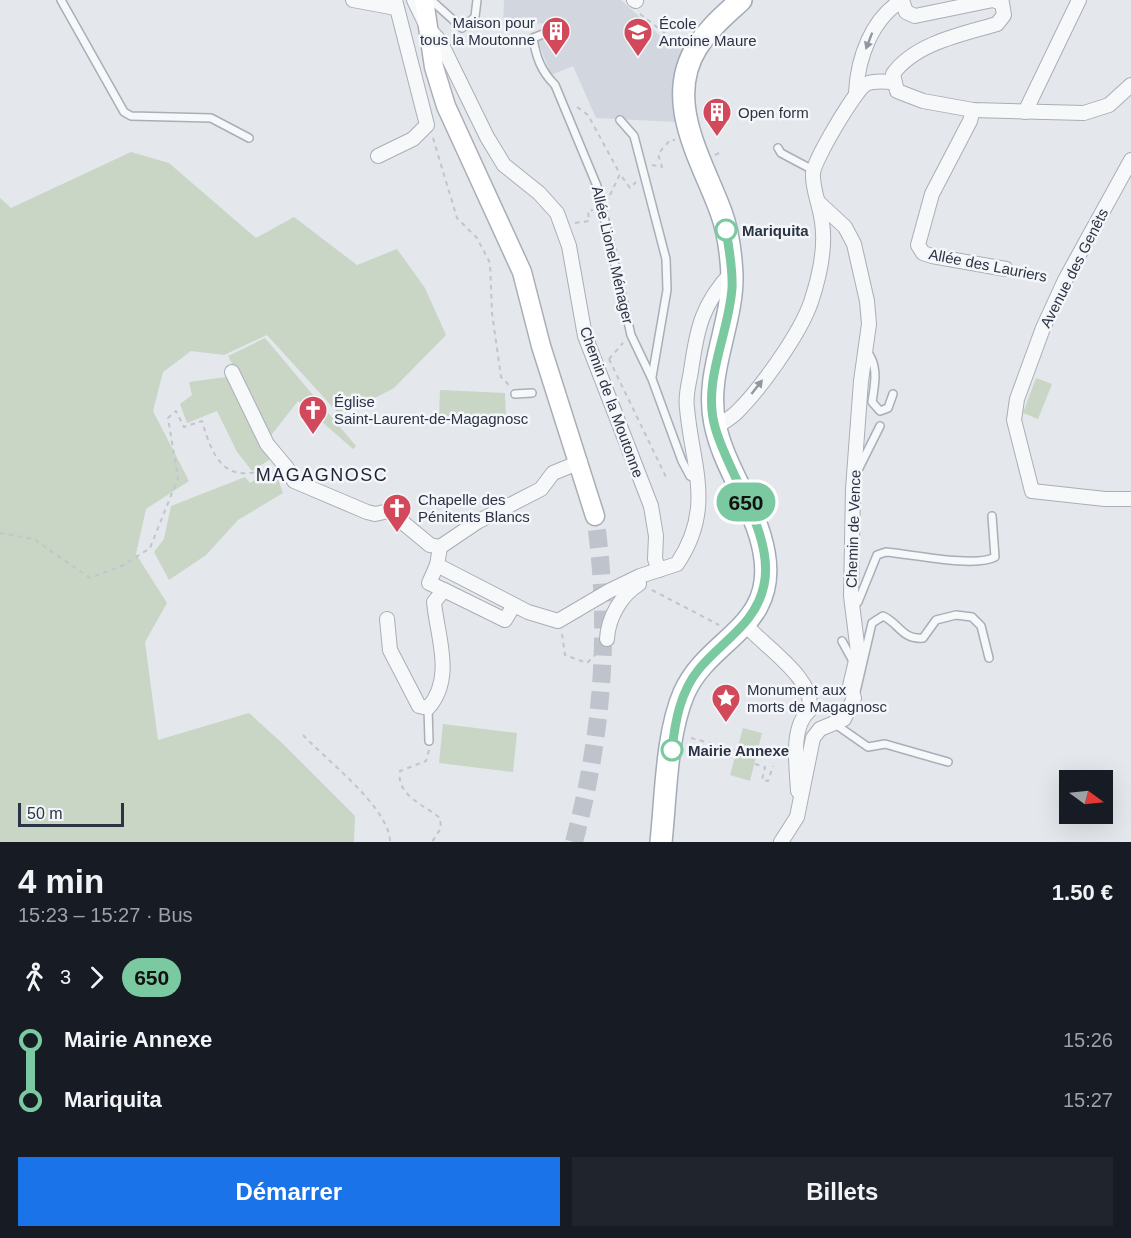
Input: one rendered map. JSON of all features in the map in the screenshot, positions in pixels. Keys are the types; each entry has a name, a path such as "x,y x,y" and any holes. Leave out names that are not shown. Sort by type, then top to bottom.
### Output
{"main road":[{"path":"424,0 434,67 446,106 522,272 550,375 580,462 595,516"},
{"path":"661,842 674,735 684,694 698,670 735,626 756,609 766,574 764,551 715,428 711,406 714,379 732,289 732,272 722,213 695,149 683,102 685,77 696,49 709,30 741,0"}],"street":[{"path":"353,0 396,4 427,125 413,139 378,156"},
{"name":"Chemin de la Moutonne","path":"414,0 428,27 440,41 487,137 504,165 539,193 556,213 568,246 585,336 651,506 658,570"},
{"path":"856,92 856,78 873,31 886,10 902,0 906,12 915,16 993,0 1002,3 1004,15 998,24 926,48 900,63 893,74 893,82 897,91 923,102 972,110 1084,113 1108,105 1131,85"},
{"path":"1025,112 1079,0"},
{"path":"715,428 737,412 759,384 800,326 811,303 822,255 823,222 813,170 819,154 856,92 866,84 878,81 893,82"},
{"name":"Allée des Lauriers","path":"972,110 970,121 932,194 918,245 923,253 932,256 1006,269"},
{"name":"Avenue des Genêts","path":"1131,160 1065,280 1043,328 1017,399 1014,420 1032,491 1104,500 1131,499"},
{"name":"Chemin de Vence","path":"818,202 845,227 854,244 867,302 869,324 854,476 850,573 858,652 850,686 854,698"},
{"path":"437,565 542,618 561,620 609,591 677,564 683,554 698,509 699,481 686,404 695,342 703,311 732,272"},
{"path":"232,372 267,444 287,468 294,482 367,512 375,514 389,511 430,545 440,547 477,522 541,489 553,472 580,462"},
{"path":"440,547 437,565 429,583 505,620 514,605"},
{"path":"604,644 614,614 627,591 640,580"},
{"path":"387,619 390,650 419,706 428,708 435,701 443,671 434,602 444,590"},
{"path":"735,626 803,683 811,705 809,711 801,716 796,743 799,806"},
{"path":"781,842 797,817 813,738 820,729 844,719 854,698"}],"lane":[{"path":"61,0 124,112 131,116 211,118 249,138"},
{"path":"431,0 462,28 475,18 477,0"},
{"name":"Allée Lionel Ménager","path":"543,34 532,38 536,56 560,96 597,186 632,335 652,379 682,460 690,476 699,481"},
{"path":"620,120 634,136 666,259 667,290 652,379"},
{"path":"778,148 781,153 813,170"},
{"path":"866,350 873,359 876,373 872,402 880,411 888,408 893,394"},
{"path":"515,394 532,393"},
{"path":"854,476 861,468 880,426"},
{"path":"852,607 858,602 877,555 885,552 957,561 988,561 995,557 992,516"},
{"path":"854,698 860,682 872,623 882,616 890,620 905,636 914,639 923,638 936,620 956,615 972,617 981,626 989,658"},
{"path":"842,641 855,665"},
{"path":"428,708 429,741"},
{"path":"835,724 867,747 885,744 948,762"}],"path":[{"path":"636,4 670,37 688,38"},
{"path":"560,96 588,115 630,188"},
{"path":"427,125 431,130 457,218 477,238 490,263 492,313 501,377 511,388 532,393"},
{"path":"646,165 662,166 658,154 670,140 683,139"},
{"path":"556,213 568,211 573,215 576,224 590,221 588,211 593,210 597,216 603,209 620,174"},
{"name":"Allée des Lauriers","path":"1006,269 1065,280"},
{"path":"595,365 609,359 632,335"},
{"path":"609,359 666,477"},
{"path":"0,534 34,539 90,578 124,565 150,548 178,478 168,418 176,411 184,427 202,422 211,452 221,464 237,474 254,474 270,468"},
{"path":"640,580 735,626"},
{"path":"561,620 561,640 566,655 587,663 604,644"},
{"path":"303,735 380,814 390,834 390,842"},
{"path":"683,736 737,750"},
{"path":"429,741 426,761 400,771 399,777 405,792 440,818 441,828 432,842"},
{"path":"755,764 765,767 762,780 768,781 773,766"}],"shaded area":[{"path":"504,0 621,0 668,43 687,50 674,80 673,106 676,122 596,118 573,66 551,75 538,41 549,37 547,23 503,25"}],"green space":[{"path":"131,152 169,163 256,238 294,217 357,265 397,249 425,288 446,335 394,388 373,399 367,397 338,413 267,335 224,355 191,351 163,372 153,411 189,481 146,509 136,554 167,603 145,642 158,740 249,713 355,816 354,842 0,842 0,198 11,208"},
{"path":"265,338 356,446 353,449 298,401 269,438 228,356"},
{"path":"226,377 257,438 272,458 252,471 237,452 217,411 187,423 180,404 192,395 189,382"},
{"path":"1036,378 1052,384 1038,419 1023,413"},
{"path":"440,390 505,393 506,421 439,416"},
{"path":"245,477 250,483 259,477 278,479 283,493 238,520 206,555 169,580 154,552 164,539 171,506"},
{"path":"443,724 517,733 513,772 439,763"},
{"path":"743,728 762,733 750,781 730,775"}],"tunnel":[{"path":"574,842 592,761 601,680 603,598 595,516"}],"bus line":[{"name":"650","path":"672,750 676,720 689,684 698,670 752,617 761,598 766,574 764,551 757,528 720,443 711,406 715,370 732,289 726,230"}],"place":[{"name":"Maison pour tous la Moutonne","path":"556,56"},
{"name":"École Antoine Maure","path":"638,58"},
{"name":"Open form","path":"717,138"},
{"name":"Mariquita","path":"726,230"},
{"name":"Église Saint-Laurent-de-Magagnosc","path":"313,436"},
{"name":"Chapelle des Pénitents Blancs","path":"397,534"},
{"name":"Monument aux morts de Magagnosc","path":"726,724"},
{"name":"Mairie Annexe","path":"672,750"}],"district":[{"name":"MAGAGNOSC","path":"322,475"}]}
